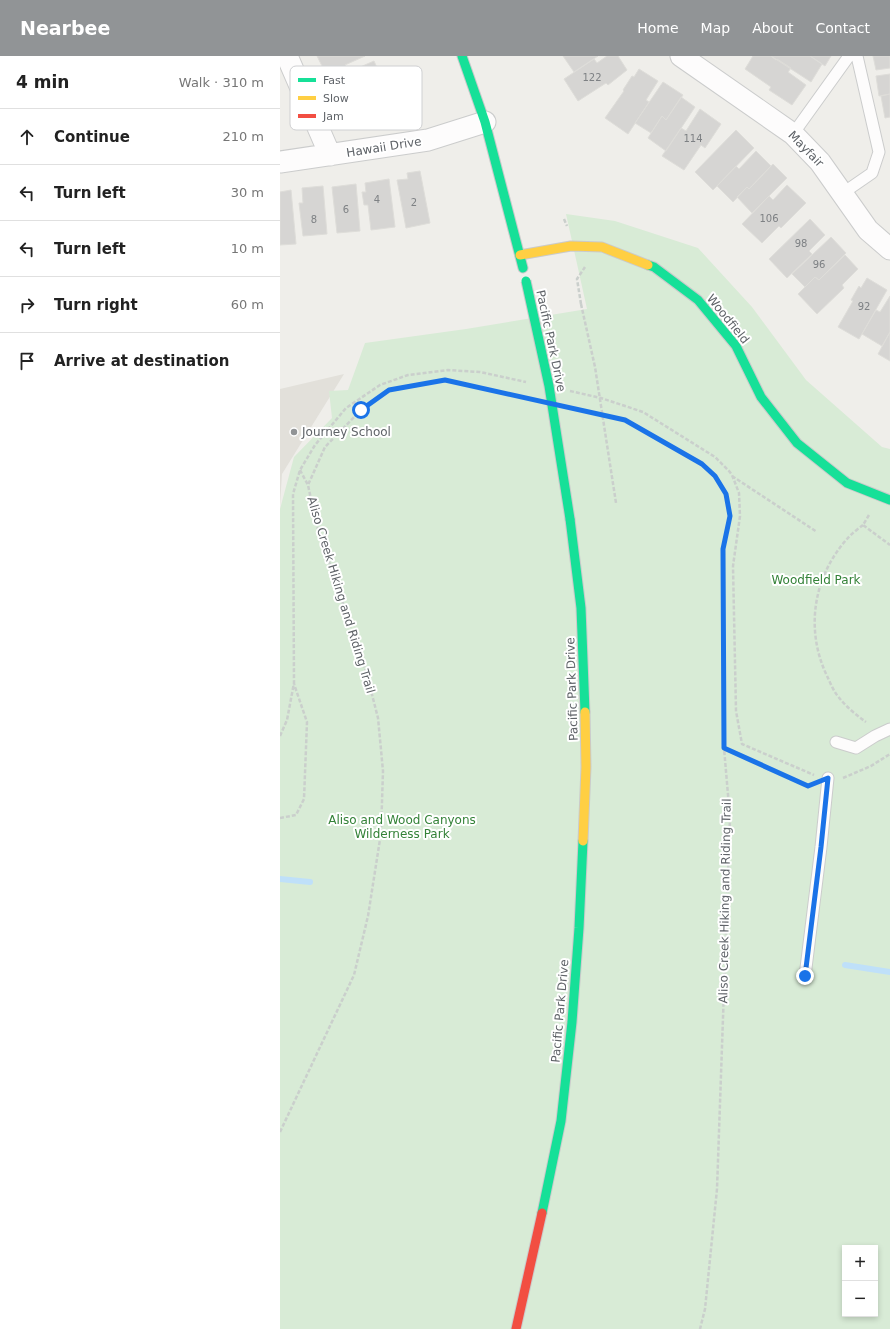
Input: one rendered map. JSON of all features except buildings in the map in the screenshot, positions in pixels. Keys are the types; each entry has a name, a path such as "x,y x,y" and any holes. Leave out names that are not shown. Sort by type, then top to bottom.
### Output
{"main road":[{"name":"Pacific Park Drive","path":"462,56 485,122 520,255 549,386 570,519 581,608 585,692 586,767 579,928 572,1022 561,1121 534,1252 516,1329"},
{"name":"Woodfield","path":"520,255 571,246 602,247 654,267 698,300 736,346 761,397 797,443 847,483 890,500"}],"street":[{"path":"287,56 291,66"},
{"name":"Mayfair","path":"681,56 793,134 820,162 868,230 890,249"},
{"name":"Hawaii Drive","path":"280,162 428,140 485,122"},
{"path":"319,130 330,155"}],"lane":[{"path":"793,134 849,56"},
{"path":"843,193 872,173 879,152 857,56"},
{"path":"836,742 856,748 875,736 890,729"},
{"path":"805,976 828,778"}],"path":[{"path":"590,264 584,268 577,280 595,367 616,503"},
{"name":"Aliso Creek Hiking and Riding Trail","path":"280,1132 354,975 368,916 381,833 383,772 378,718 367,675 316,523 308,485 325,448 361,410 389,390 445,380 535,400"},
{"name":"Aliso Creek Hiking and Riding Trail","path":"573,408 625,420 702,464 715,476 726,494 730,516 723,549 724,748 730,818 717,1189 705,1309 700,1329"},
{"path":"300,470 308,485"},
{"path":"732,475 817,532"},
{"path":"870,726 855,714 836,695 822,665 816,646 814,625 816,599 824,576 835,555 847,538 863,525 872,509"},
{"path":"863,525 890,545"},
{"path":"280,818 296,815 304,799 307,722 294,683"},
{"path":"724,748 808,786 828,778"}],"shaded area":[{"name":"Journey School","path":"344,374 282,474 280,505 280,389"}],"green space":[{"path":"566,214 615,221 698,248 752,307 806,380 882,447 890,449 890,1329 280,1329 280,509 294,457 332,418 329,391 348,390 365,343 466,329 587,309"}],"waterway":[{"path":"280,879 310,882"},
{"path":"845,965 890,972"}],"traffic: fast":[{"path":"462,56 485,122 523,268"},
{"path":"648,265 654,267 698,300 736,346 761,397 797,443 847,483 890,500"},
{"path":"526,281 549,386 570,519"},
{"path":"570,519 581,608 585,712"},
{"path":"542,1213 561,1121 572,1022 579,928 583,841"}],"traffic: slow":[{"path":"520,255 571,246 602,247 648,265"},
{"path":"583,841 586,767 585,712"}],"traffic: jam":[{"path":"516,1329 542,1213"}],"place":[{"name":"Journey School","path":"294,432"}],"route":[{"path":"361,410 389,390 445,380 625,420 702,464 715,476 726,494 730,516 723,549 724,748 808,786 828,778 805,976"}],"park label":[{"name":"Woodfield Park","path":"816,580"},
{"name":"Aliso and Wood Canyons Wilderness Park","path":"402,827"}]}
